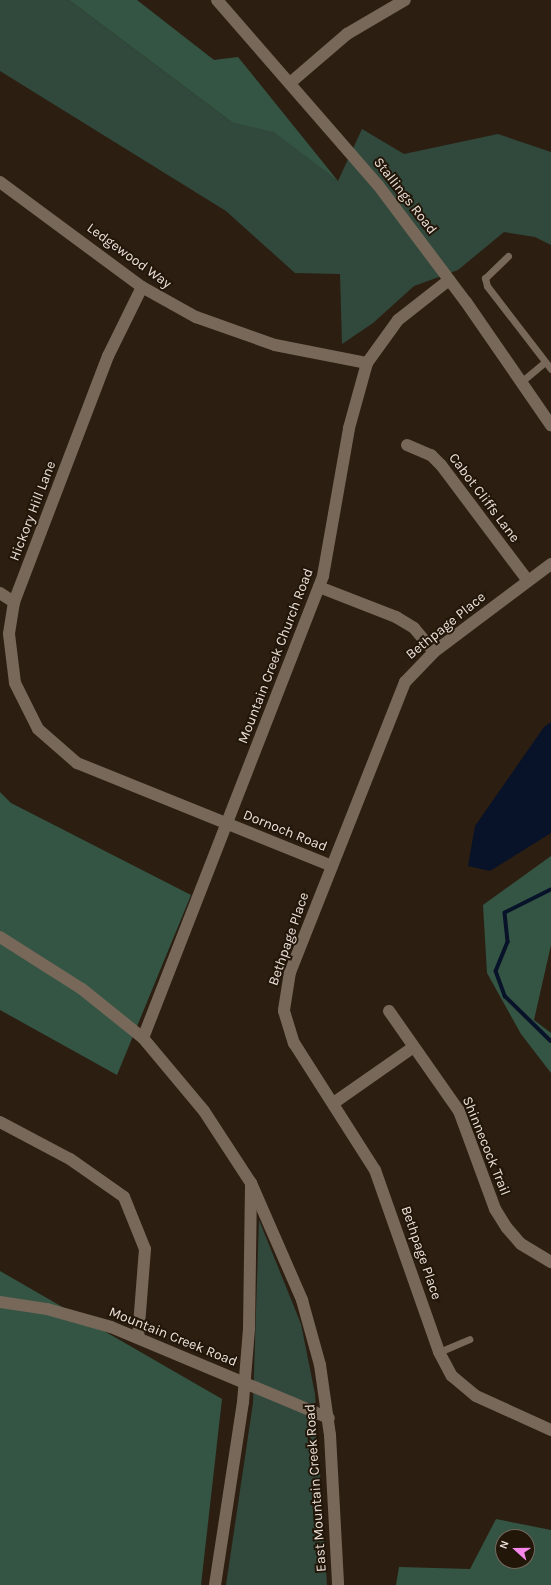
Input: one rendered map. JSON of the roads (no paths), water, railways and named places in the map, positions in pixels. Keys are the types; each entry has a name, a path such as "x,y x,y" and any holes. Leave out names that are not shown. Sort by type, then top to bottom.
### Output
{"street":[{"name":"Stallings Road","path":"217,0 378,185 449,280 551,425"},
{"path":"290,83 347,34 405,0"},
{"name":"Ledgewood Way","path":"0,182 142,287 196,317 250,338 367,363"},
{"name":"Mountain Creek Church Road","path":"143,1038 228,825 319,587 329,553 349,428 367,363 398,320 449,280"},
{"name":"Hickory Hill Lane","path":"142,287 108,356 14,602 9,634 15,683 29,715 50,742 89,769 228,825"},
{"name":"Cabot Cliffs Lane","path":"407,445 431,455 441,465 528,581"},
{"name":"Bethpage Place","path":"551,564 434,652 402,688 290,972 284,1011 294,1043 335,1102 383,1189 439,1352 452,1376 476,1396 551,1430"},
{"path":"319,587 401,620 414,628 434,652"},
{"path":"0,593 14,602"},
{"name":"Dornoch Road","path":"228,825 332,866"},
{"name":"East Mountain Creek Road","path":"0,937 82,989 143,1038 204,1111 252,1183 302,1300 320,1365 329,1418 338,1585"},
{"name":"Shinnecock Trail","path":"388,1011 412,1048 459,1111 495,1209 507,1228 521,1244 551,1262"},
{"path":"335,1102 412,1048"},
{"path":"0,1122 70,1159 124,1197 145,1249 138,1336"},
{"path":"215,1585 244,1382 252,1183"},
{"name":"Mountain Creek Road","path":"0,1302 47,1309 138,1336 329,1418"}],"lane":[{"path":"508,256 485,278 488,286 551,369"},
{"path":"522,382 546,362"},
{"path":"439,1352 469,1339"}],"water":[{"path":"551,722 551,833 490,871 468,866 475,826 544,727"}],"waterway":[{"path":"551,890 505,913 508,942 496,971 505,996 551,1041"}]}
